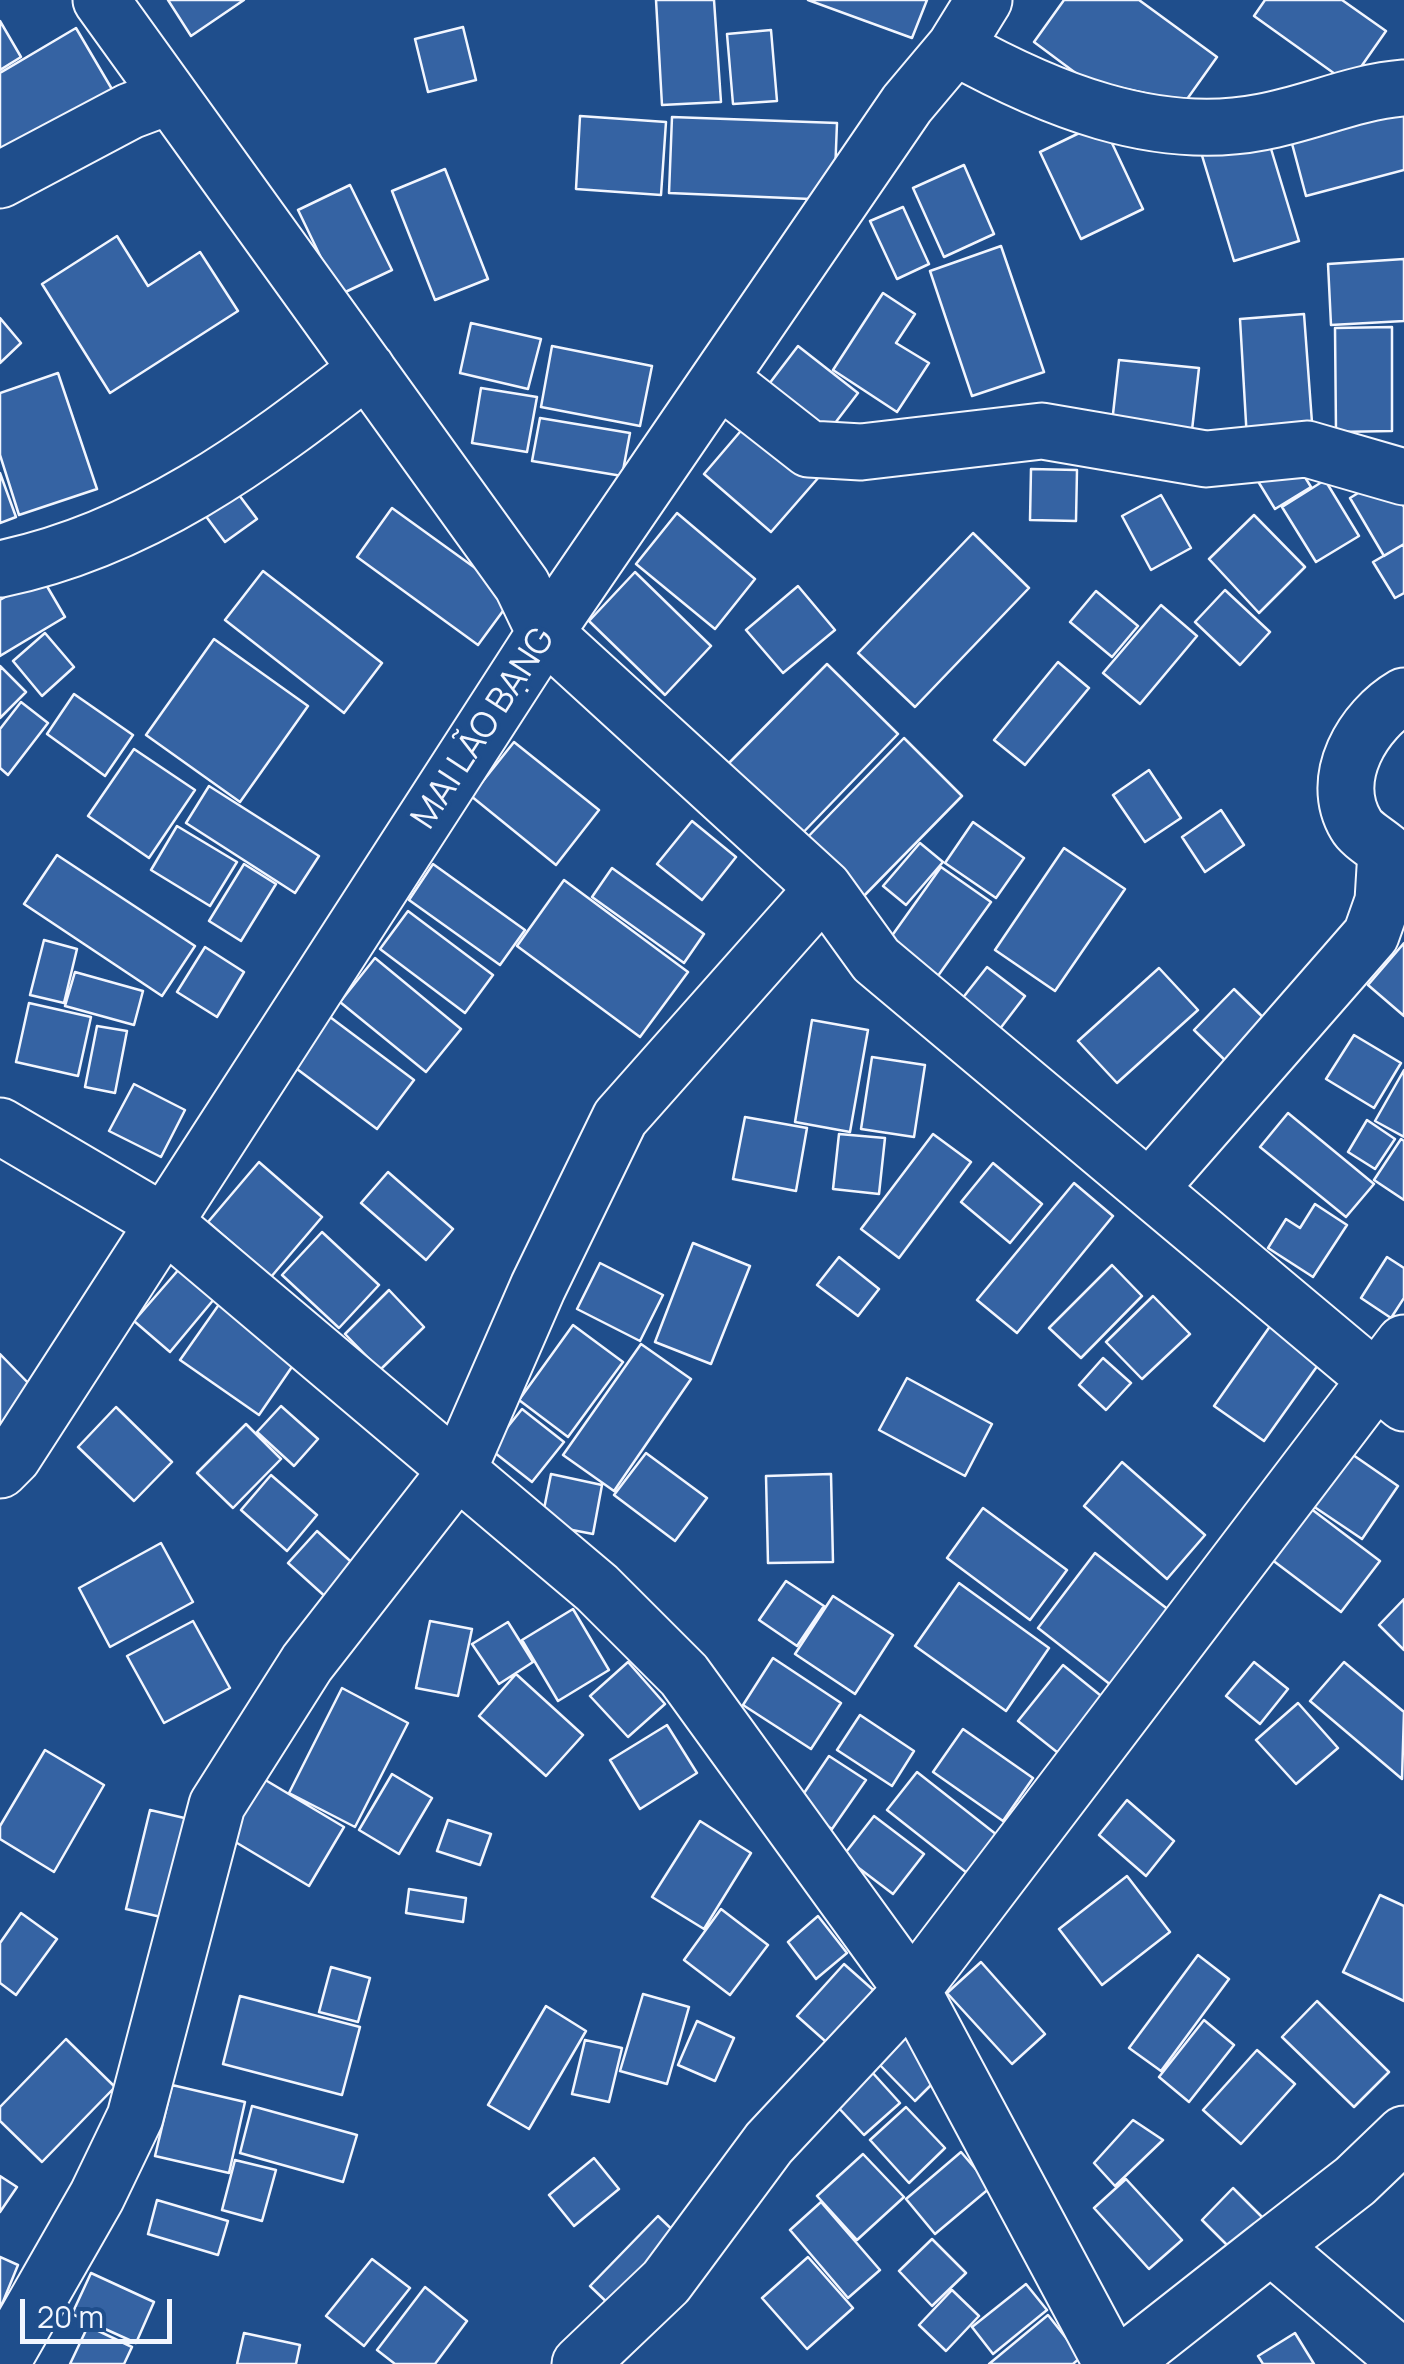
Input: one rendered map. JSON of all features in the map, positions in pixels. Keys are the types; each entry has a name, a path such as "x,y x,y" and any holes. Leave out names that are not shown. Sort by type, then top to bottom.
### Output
{"street":[{"path":"101,0 522,584 545,633 824,888 876,960 1150,1189 1395,1376 912,1990 769,2143 666,2282 580,2364"},
{"name":"MAI LÃO BẠNG","path":"0,1470 13,1456 165,1223 545,633 907,104 955,46 984,0"},
{"path":"955,46 1030,86 1152,124 1259,123 1361,93 1404,88"},
{"path":"0,180 130,111 170,96"},
{"path":"0,569 58,553 187,497 273,442 367,369"},
{"path":"720,380 808,449 860,452 1042,431 1206,459 1307,450 1404,477"},
{"path":"1150,1189 1371,935 1383,902 1386,851 1356,825 1345,775 1358,742 1404,696"},
{"path":"0,2364 97,2196 135,2117 217,1805 307,1663 459,1468 538,1287 620,1118 824,888"},
{"path":"0,1126 165,1223 597,1588 684,1675 912,1990 1112,2364"},
{"path":"1121,2364 1355,2181 1404,2134"},
{"path":"1271,2246 1404,2359"}],"building":[{"path":"168,0 244,0 191,36"},
{"path":"656,0 714,0 721,102 662,105"},
{"path":"808,0 927,0 912,38"},
{"path":"1064,0 1139,0 1217,57 1185,102 1085,80 1034,42"},
{"path":"1265,0 1342,0 1386,31 1349,84 1254,16"},
{"path":"0,21 21,57 0,70"},
{"path":"463,27 476,80 428,92 415,39"},
{"path":"76,28 116,96 0,166 0,73"},
{"path":"771,30 777,101 733,104 727,34"},
{"path":"1404,94 1404,170 1306,196 1287,125"},
{"path":"580,116 666,122 661,195 576,189"},
{"path":"672,117 837,123 834,200 669,193"},
{"path":"1102,122 1143,209 1081,239 1040,152"},
{"path":"1265,129 1299,241 1234,261 1200,149"},
{"path":"964,165 994,234 944,257 913,188"},
{"path":"445,169 488,279 435,300 392,191"},
{"path":"350,185 392,270 339,295 298,210"},
{"path":"903,207 929,264 897,279 870,221"},
{"path":"117,236 148,286 200,252 238,311 110,393 42,284"},
{"path":"1001,246 1044,372 972,396 930,271"},
{"path":"1404,259 1404,321 1331,325 1328,264"},
{"path":"883,293 915,314 896,343 929,363 897,412 833,370"},
{"path":"1304,314 1313,436 1247,440 1240,319"},
{"path":"0,318 21,343 0,363"},
{"path":"471,323 541,339 528,389 460,373"},
{"path":"1392,327 1392,431 1336,432 1335,328"},
{"path":"552,346 652,366 640,426 541,407"},
{"path":"798,346 858,393 829,431 769,384"},
{"path":"1119,360 1199,368 1192,430 1112,423"},
{"path":"58,373 97,489 19,515 0,455 0,393"},
{"path":"481,388 537,397 527,452 472,443"},
{"path":"540,418 630,433 622,476 532,461"},
{"path":"751,419 819,477 771,532 704,474"},
{"path":"1292,456 1311,487 1275,509 1256,478"},
{"path":"1031,469 1077,470 1076,521 1030,520"},
{"path":"0,473 16,517 0,523"},
{"path":"1386,476 1404,507 1404,544 1384,556 1350,498"},
{"path":"1325,480 1359,536 1316,562 1282,507"},
{"path":"236,491 257,519 225,542 205,515"},
{"path":"1161,495 1191,548 1151,570 1122,516"},
{"path":"392,508 514,596 478,645 357,557"},
{"path":"677,513 755,579 715,629 636,564"},
{"path":"1254,515 1305,567 1259,613 1209,559"},
{"path":"973,533 1029,588 915,707 858,653"},
{"path":"1404,544 1404,593 1395,598 1373,562"},
{"path":"263,571 382,663 344,713 225,620"},
{"path":"635,572 711,646 665,695 589,621"},
{"path":"41,576 65,617 0,656 0,600"},
{"path":"798,586 835,630 783,673 746,630"},
{"path":"1225,590 1270,632 1240,665 1195,622"},
{"path":"1096,591 1138,626 1112,657 1070,622"},
{"path":"1161,605 1197,636 1140,704 1103,673"},
{"path":"45,633 74,667 42,696 13,661"},
{"path":"214,639 308,706 240,802 146,735"},
{"path":"1058,662 1089,688 1025,765 994,740"},
{"path":"827,664 898,734 794,842 722,770"},
{"path":"0,666 26,692 0,718"},
{"path":"74,694 133,735 105,776 47,734"},
{"path":"21,702 48,723 8,775 0,768 0,729"},
{"path":"904,738 962,796 857,903 799,846"},
{"path":"514,742 599,810 556,865 471,796"},
{"path":"134,749 195,790 149,858 88,816"},
{"path":"1149,770 1181,818 1145,842 1113,795"},
{"path":"209,786 319,856 295,893 186,823"},
{"path":"1221,810 1244,845 1205,872 1182,837"},
{"path":"692,821 736,857 702,900 657,864"},
{"path":"973,822 1024,858 996,898 945,863"},
{"path":"177,826 237,862 210,906 151,870"},
{"path":"920,843 943,862 906,905 883,886"},
{"path":"1064,848 1125,889 1055,991 995,950"},
{"path":"57,855 195,946 162,996 24,904"},
{"path":"244,864 276,884 241,941 209,921"},
{"path":"433,864 525,930 500,965 409,900"},
{"path":"941,867 991,902 935,980 886,944"},
{"path":"612,868 704,934 684,963 592,897"},
{"path":"564,880 688,972 640,1037 517,946"},
{"path":"408,911 493,975 465,1013 380,949"},
{"path":"44,940 77,949 64,1003 30,995"},
{"path":"1404,943 1404,1016 1368,985"},
{"path":"205,947 244,972 217,1017 177,992"},
{"path":"375,958 461,1029 426,1072 340,1002"},
{"path":"987,967 1025,996 996,1034 958,1004"},
{"path":"1159,968 1198,1010 1117,1083 1078,1041"},
{"path":"75,972 143,991 134,1025 65,1006"},
{"path":"1234,989 1275,1029 1235,1070 1194,1030"},
{"path":"29,1003 91,1017 78,1076 16,1062"},
{"path":"330,1017 414,1080 377,1129 293,1066"},
{"path":"812,1020 868,1030 850,1132 795,1122"},
{"path":"97,1026 127,1031 115,1093 85,1087"},
{"path":"1354,1035 1401,1063 1374,1108 1326,1079"},
{"path":"872,1057 925,1065 914,1137 861,1129"},
{"path":"1404,1070 1404,1137 1375,1121"},
{"path":"134,1084 185,1110 161,1157 109,1131"},
{"path":"1288,1113 1374,1184 1346,1217 1260,1147"},
{"path":"745,1117 807,1128 796,1191 733,1179"},
{"path":"1367,1120 1395,1139 1375,1169 1348,1152"},
{"path":"839,1134 885,1138 879,1194 833,1189"},
{"path":"933,1134 971,1162 899,1258 861,1229"},
{"path":"1401,1139 1404,1141 1404,1200 1374,1180"},
{"path":"259,1162 322,1217 271,1277 208,1222"},
{"path":"993,1163 1042,1204 1010,1243 961,1202"},
{"path":"388,1172 453,1229 426,1260 361,1203"},
{"path":"1074,1183 1113,1216 1017,1333 977,1300"},
{"path":"1315,1204 1347,1225 1313,1277 1268,1248 1286,1219 1300,1228"},
{"path":"322,1232 379,1285 339,1328 282,1275"},
{"path":"693,1243 750,1266 711,1364 655,1342"},
{"path":"839,1257 879,1289 858,1316 817,1285"},
{"path":"1387,1257 1404,1268 1404,1298 1391,1318 1361,1298"},
{"path":"600,1263 663,1295 640,1341 577,1309"},
{"path":"1112,1265 1142,1296 1081,1358 1049,1328"},
{"path":"180,1268 215,1298 170,1352 134,1321"},
{"path":"389,1290 424,1327 380,1370 345,1334"},
{"path":"1153,1296 1190,1334 1142,1379 1106,1342"},
{"path":"220,1303 298,1358 259,1415 180,1360"},
{"path":"1273,1322 1323,1358 1264,1441 1214,1406"},
{"path":"573,1325 623,1362 568,1437 519,1400"},
{"path":"641,1344 691,1379 614,1491 563,1455"},
{"path":"0,1354 35,1390 0,1426"},
{"path":"1103,1358 1131,1383 1106,1410 1079,1385"},
{"path":"907,1378 992,1424 965,1476 879,1430"},
{"path":"281,1406 318,1439 294,1466 257,1432"},
{"path":"116,1407 172,1462 134,1501 78,1447"},
{"path":"522,1409 564,1442 532,1482 490,1449"},
{"path":"246,1424 281,1459 233,1508 197,1473"},
{"path":"1343,1448 1398,1486 1362,1539 1307,1502"},
{"path":"646,1453 707,1498 675,1541 614,1495"},
{"path":"1122,1462 1205,1535 1167,1579 1084,1506"},
{"path":"551,1474 602,1485 593,1534 541,1524"},
{"path":"831,1474 833,1562 768,1563 766,1476"},
{"path":"271,1475 317,1515 287,1551 241,1510"},
{"path":"1306,1505 1380,1561 1341,1612 1267,1556"},
{"path":"983,1508 1067,1570 1030,1620 947,1558"},
{"path":"317,1531 368,1577 339,1609 288,1563"},
{"path":"161,1543 193,1602 110,1647 79,1588"},
{"path":"1095,1553 1174,1614 1116,1689 1038,1628"},
{"path":"786,1581 824,1606 797,1646 759,1620"},
{"path":"959,1583 1049,1648 1006,1711 915,1646"},
{"path":"833,1596 893,1635 855,1694 795,1654"},
{"path":"1404,1599 1404,1650 1379,1625"},
{"path":"573,1609 609,1670 558,1701 522,1640"},
{"path":"193,1621 230,1688 164,1723 127,1656"},
{"path":"430,1621 472,1629 458,1696 416,1688"},
{"path":"508,1622 533,1662 499,1684 472,1644"},
{"path":"773,1658 841,1703 811,1749 743,1705"},
{"path":"628,1662 665,1704 628,1737 590,1696"},
{"path":"1254,1662 1288,1689 1260,1724 1226,1696"},
{"path":"1344,1662 1404,1712 1402,1779 1310,1701"},
{"path":"1063,1665 1116,1708 1072,1764 1018,1721"},
{"path":"516,1674 583,1735 546,1776 479,1716"},
{"path":"342,1688 408,1723 355,1827 289,1793"},
{"path":"1298,1703 1338,1748 1296,1784 1256,1740"},
{"path":"860,1715 914,1751 892,1786 837,1750"},
{"path":"667,1725 697,1773 640,1809 610,1760"},
{"path":"963,1729 1033,1778 1003,1821 933,1772"},
{"path":"45,1750 104,1785 54,1872 0,1839 0,1826"},
{"path":"829,1756 866,1780 832,1829 796,1805"},
{"path":"917,1772 997,1835 967,1873 887,1810"},
{"path":"392,1774 432,1798 399,1854 359,1830"},
{"path":"257,1775 344,1827 309,1886 222,1834"},
{"path":"1127,1800 1174,1841 1146,1876 1099,1835"},
{"path":"150,1810 193,1820 170,1919 126,1909"},
{"path":"874,1816 924,1854 893,1894 843,1856"},
{"path":"448,1820 491,1834 480,1865 437,1851"},
{"path":"700,1821 751,1853 704,1929 652,1897"},
{"path":"1127,1876 1170,1932 1102,1985 1059,1929"},
{"path":"409,1889 466,1898 463,1922 406,1913"},
{"path":"1380,1895 1404,1906 1404,2001 1343,1972"},
{"path":"721,1909 768,1945 730,1995 684,1960"},
{"path":"21,1913 57,1939 16,1995 0,1983 0,1943"},
{"path":"818,1916 847,1953 816,1979 788,1942"},
{"path":"1198,1955 1229,1979 1161,2071 1129,2048"},
{"path":"981,1962 1045,2034 1012,2064 947,1993"},
{"path":"844,1964 880,1996 833,2048 797,2016"},
{"path":"331,1967 370,1978 358,2022 319,2012"},
{"path":"643,1994 689,2007 667,2084 620,2071"},
{"path":"240,1996 360,2027 342,2095 223,2064"},
{"path":"1317,2001 1389,2072 1354,2107 1282,2037"},
{"path":"546,2006 586,2031 529,2129 488,2105"},
{"path":"1204,2020 1234,2045 1189,2102 1159,2077"},
{"path":"697,2021 734,2038 715,2081 678,2065"},
{"path":"903,2036 941,2075 915,2101 876,2061"},
{"path":"66,2039 115,2087 42,2162 0,2121 0,2107"},
{"path":"585,2040 622,2048 609,2102 572,2094"},
{"path":"1257,2050 1295,2084 1241,2144 1203,2110"},
{"path":"871,2071 900,2103 864,2135 835,2104"},
{"path":"172,2085 245,2102 229,2173 155,2156"},
{"path":"252,2106 357,2135 343,2182 240,2153"},
{"path":"906,2107 945,2148 909,2183 870,2140"},
{"path":"1133,2120 1163,2140 1115,2186 1094,2163"},
{"path":"961,2152 991,2187 935,2234 906,2199"},
{"path":"863,2154 904,2197 857,2240 817,2196"},
{"path":"594,2158 619,2189 574,2226 549,2195"},
{"path":"235,2160 276,2170 262,2221 222,2210"},
{"path":"0,2176 17,2187 0,2212"},
{"path":"1126,2179 1182,2240 1149,2269 1094,2208"},
{"path":"1233,2188 1268,2223 1236,2254 1202,2220"},
{"path":"157,2200 228,2221 218,2255 148,2234"},
{"path":"821,2202 880,2270 848,2298 790,2230"},
{"path":"658,2216 683,2240 615,2310 590,2286"},
{"path":"932,2239 966,2273 932,2306 899,2271"},
{"path":"0,2257 18,2265 0,2309"},
{"path":"808,2257 853,2308 807,2349 762,2298"},
{"path":"372,2259 410,2288 364,2346 326,2316"},
{"path":"91,2273 154,2302 136,2343 72,2314"},
{"path":"1026,2284 1047,2310 993,2354 972,2327"},
{"path":"425,2287 467,2321 435,2364 395,2364 377,2350"},
{"path":"952,2290 979,2316 946,2351 919,2325"},
{"path":"1048,2315 1081,2357 1073,2364 989,2364"},
{"path":"88,2326 132,2347 124,2364 70,2364"},
{"path":"244,2333 300,2345 296,2364 237,2364"},
{"path":"1295,2333 1314,2364 1263,2364 1258,2356"}]}
